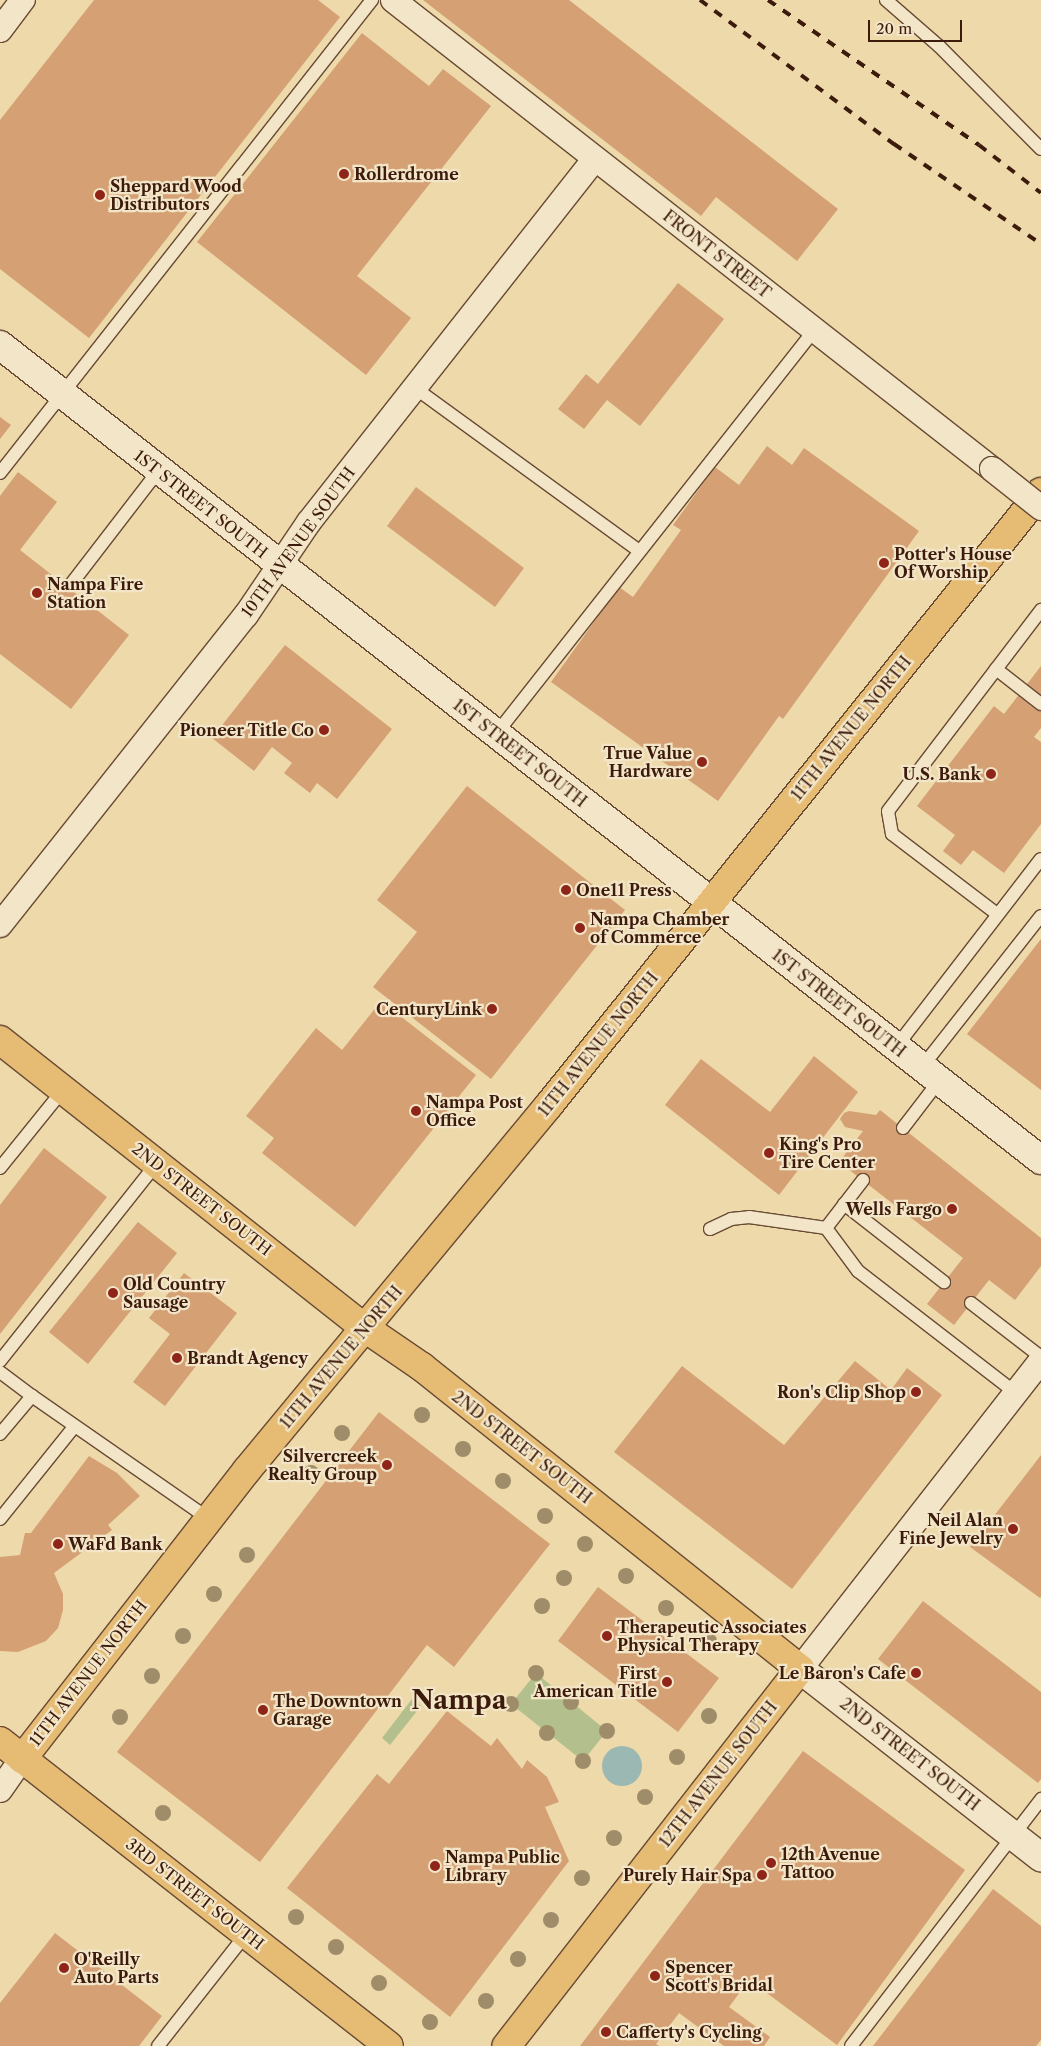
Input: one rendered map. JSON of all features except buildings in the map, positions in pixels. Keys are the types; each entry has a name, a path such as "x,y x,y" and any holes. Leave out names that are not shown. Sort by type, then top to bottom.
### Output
{"main road":[{"name":"11TH AVENUE NORTH","path":"22,1759 209,1519 1041,492"},
{"name":"2ND STREET SOUTH","path":"3,1048 63,1090 365,1328 422,1368 800,1668"},
{"name":"12TH AVENUE SOUTH","path":"506,2046 800,1668"},
{"name":"3RD STREET SOUTH","path":"0,1741 389,2046"}],"street":[{"path":"0,30 23,0"},
{"name":"FRONT STREET","path":"394,0 1041,508"},
{"name":"10TH AVENUE SOUTH","path":"0,925 246,615 309,522 595,159"},
{"name":"1ST STREET SOUTH","path":"0,346 1041,1160"},
{"name":"12TH AVENUE SOUTH","path":"800,1668 1041,1359"},
{"name":"2ND STREET SOUTH","path":"800,1668 1041,1857"},
{"path":"0,1790 22,1759"}],"lane":[{"path":"0,473 372,0"},
{"path":"886,0 939,46 1041,149"},
{"path":"496,734 815,329"},
{"path":"415,388 639,551"},
{"path":"72,583 159,470"},
{"path":"997,914 892,834 888,811 1041,610"},
{"path":"996,669 1041,704"},
{"path":"896,1047 1041,859"},
{"path":"903,1128 930,1074 1041,916"},
{"path":"0,1168 63,1090"},
{"path":"0,1361 156,1163"},
{"path":"826,1228 863,1180"},
{"path":"844,1204 944,1282"},
{"path":"710,1229 731,1219 749,1217 826,1228 858,1272 1016,1393"},
{"path":"971,1302 1041,1359"},
{"path":"0,1372 74,1427 209,1519"},
{"path":"0,1434 32,1396"},
{"path":"0,1519 74,1427"},
{"path":"851,2046 1041,1799"},
{"path":"158,2046 246,1934"}],"green space":[{"path":"536,1673 607,1731 583,1761 511,1704"},
{"path":"412,1699 421,1706 390,1745 382,1738"}],"water":[{"path":"622,1746 636,1752 642,1766 636,1780 622,1786 608,1780 602,1766 608,1752"}],"railway":[{"path":"700,0 894,144 1041,244"},
{"path":"768,0 979,145 1041,193"}],"place":[{"name":"Rollerdrome","path":"344,174"},
{"name":"Sheppard Wood Distributors","path":"100,195"},
{"name":"Potter's House Of Worship","path":"884,563"},
{"name":"Nampa Fire Station","path":"37,593"},
{"name":"Pioneer Title Co","path":"324,730"},
{"name":"True Value Hardware","path":"702,762"},
{"name":"U.S. Bank","path":"991,774"},
{"name":"One11 Press","path":"566,890"},
{"name":"Nampa Chamber of Commerce","path":"580,928"},
{"name":"CenturyLink","path":"492,1009"},
{"name":"Nampa Post Office","path":"416,1111"},
{"name":"King's Pro Tire Center","path":"769,1153"},
{"name":"Wells Fargo","path":"952,1209"},
{"name":"Old Country Sausage","path":"113,1293"},
{"name":"Brandt Agency","path":"177,1358"},
{"name":"Ron's Clip Shop","path":"916,1392"},
{"name":"Silvercreek Realty Group","path":"387,1465"},
{"name":"Neil Alan Fine Jewelry","path":"1013,1529"},
{"name":"WaFd Bank","path":"58,1544"},
{"name":"Therapeutic Associates Physical Therapy","path":"607,1636"},
{"name":"Le Baron's Cafe","path":"916,1673"},
{"name":"First American Title","path":"667,1682"},
{"name":"The Downtown Garage","path":"263,1710"},
{"name":"12th Avenue Tattoo","path":"771,1863"},
{"name":"Nampa Public Library","path":"435,1866"},
{"name":"Purely Hair Spa","path":"762,1875"},
{"name":"O'Reilly Auto Parts","path":"64,1968"},
{"name":"Spencer Scott's Bridal","path":"655,1976"},
{"name":"Cafferty's Cycling","path":"606,2032"}],"district":[{"name":"Nampa","path":"459,1701"}]}
